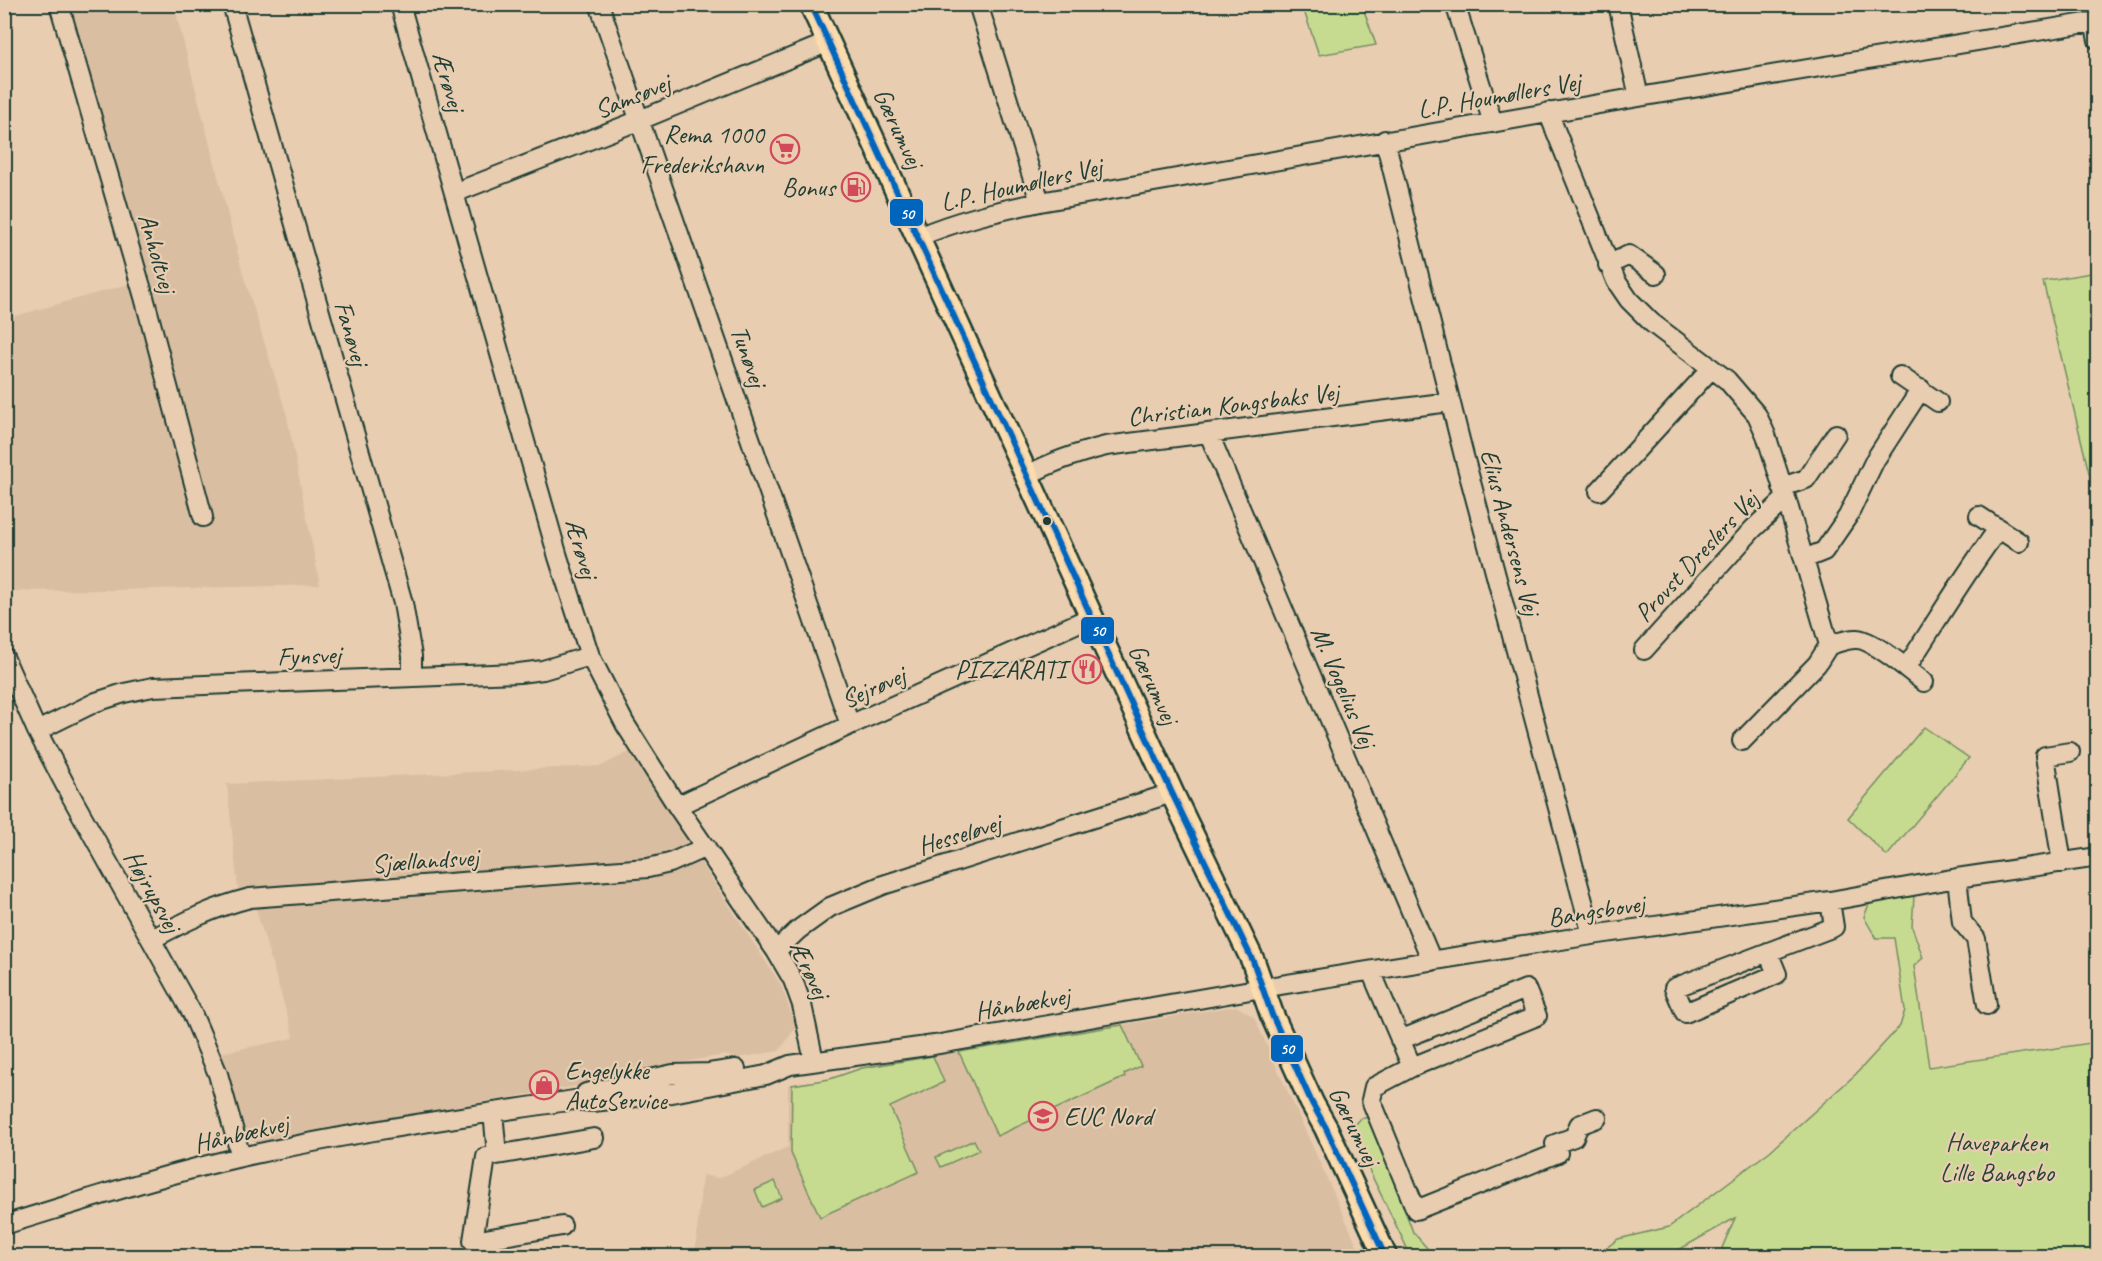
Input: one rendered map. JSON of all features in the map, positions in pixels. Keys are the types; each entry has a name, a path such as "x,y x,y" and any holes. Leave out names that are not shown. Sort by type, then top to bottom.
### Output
{"main road":[{"name":"Gærumvej","path":"811,4 1172,793 1253,961 1281,1035 1385,1257"}],"street":[{"name":"Anholtvej","path":"59,4 144,297 203,517"},
{"name":"Fanøvej","path":"232,4 403,603 412,656 412,677"},
{"name":"Ærøvej","path":"400,4 558,557 590,656 624,724 793,980 802,1005 814,1061"},
{"name":"Tunøvej","path":"599,4 850,725"},
{"path":"978,4 1040,202"},
{"path":"1455,4 1493,123"},
{"path":"1618,4 1639,97"},
{"name":"L.P. Houmøllers Vej","path":"918,237 951,223 1040,202 1548,112 2096,22 2097,40"},
{"name":"Samsøvej","path":"454,193 640,120 817,47 827,40"},
{"name":"Provst Dreslers Vej","path":"1548,112 1608,265 1629,300 1652,323 1727,380 1756,415 1766,435 1829,645"},
{"name":"Elius Andersens Vej","path":"1385,140 1450,402 1592,935"},
{"path":"1608,265 1629,255 1656,274"},
{"path":"1599,491 1711,369"},
{"path":"1900,376 1938,402"},
{"path":"1804,559 1824,551 1848,516 1875,460 1921,390"},
{"name":"Christian Kongsbaks Vej","path":"1028,475 1067,457 1106,446 1450,402"},
{"name":"M. Vogelius Vej","path":"1209,434 1432,961"},
{"name":"Provst Dreslers Vej","path":"1644,650 1784,493 1806,479 1836,434"},
{"path":"1979,516 2019,542"},
{"path":"1906,668 1970,567 1999,528"},
{"name":"Sejrøvej","path":"677,806 850,725 1091,617"},
{"path":"1742,741 1817,664 1829,645 1854,638 1864,640 1924,682"},
{"name":"Fynsvej","path":"37,731 96,702 153,687 519,674 543,670 590,656"},
{"name":"Højrupsvej","path":"4,657 37,731 70,795 192,1013 218,1074 241,1157"},
{"path":"2062,863 2045,756 2070,752"},
{"name":"Hesseløvej","path":"776,951 798,930 830,907 883,885 1172,793"},
{"name":"Sjællandsvej","path":"152,939 200,914 250,898 648,868 670,863 706,847"},
{"name":"Bangsbovej","path":"1262,988 1592,935 1830,901 1957,878 2097,857"},
{"path":"1957,878 1962,922 1976,939 1987,1005"},
{"path":"1768,952 1777,974 1685,1013 1674,988 1768,952 1834,927 1830,901"},
{"path":"1371,971 1412,1067"},
{"name":"Hånbækvej","path":"4,1225 147,1182 241,1157 391,1128 574,1100 593,1102 672,1093 766,1075 790,1065 934,1045 1262,988"},
{"path":"1400,1040 1526,988 1537,1016 1412,1067 1374,1087 1371,1101 1416,1210 1558,1153 1555,1144 1574,1137 1579,1125 1597,1118"},
{"path":"493,1112 497,1155"},
{"path":"562,1226 473,1241 486,1157 594,1138"}],"shaded area":[{"path":"89,4 174,5 242,270 287,416 320,585 5,591 5,319 129,284 49,5 68,5 74,9"},
{"path":"629,752 781,985 796,1027 779,1051 738,1058 724,1055 625,1072 602,1082 326,1128 258,1143 246,1136 221,1053 294,1038 256,909 238,889 227,784 601,766"},
{"name":"EUC Nord","path":"1236,1006 1254,1017 1362,1256 695,1256 702,1175 719,1178 788,1147 788,1085 830,1079 862,1068"}],"green space":[{"path":"1302,5 1362,5 1376,45 1319,55"},
{"path":"2098,272 2097,506 2043,281"},
{"path":"1924,727 1969,758 1887,856 1848,818"},
{"name":"Haveparken Lille Bangsbo","path":"1914,896 1912,927 1923,958 1914,966 1929,1067 2097,1042 2097,1256 1728,1256 1722,1248 1735,1218 1668,1256 1596,1256 1618,1239 1669,1227 1770,1151 1856,1074 1900,1026 1905,1010 1894,938 1876,938 1864,917 1870,902"},
{"path":"1122,1025 1141,1066 1124,1074 1125,1077 997,1136 959,1052"},
{"path":"933,1056 944,1082 890,1107 919,1172 820,1217 791,1153 792,1085 830,1079 862,1068"},
{"path":"1361,1118 1370,1118 1413,1232 1434,1256 1411,1256 1350,1131"},
{"path":"974,1140 979,1150 941,1167 936,1157"},
{"path":"775,1181 782,1198 762,1207 755,1190"}],"transit line":[{"name":"50","path":"811,4 1172,793 1253,961 1272,1015 1385,1256"}],"place":[{"name":"Rema 1000 Frederikshavn","path":"785,149"},
{"name":"Bonus","path":"856,187"},
{"name":"PIZZARATI","path":"1087,669"},
{"name":"Engelykke AutoService","path":"544,1085"},
{"name":"EUC Nord","path":"1043,1116"}]}
